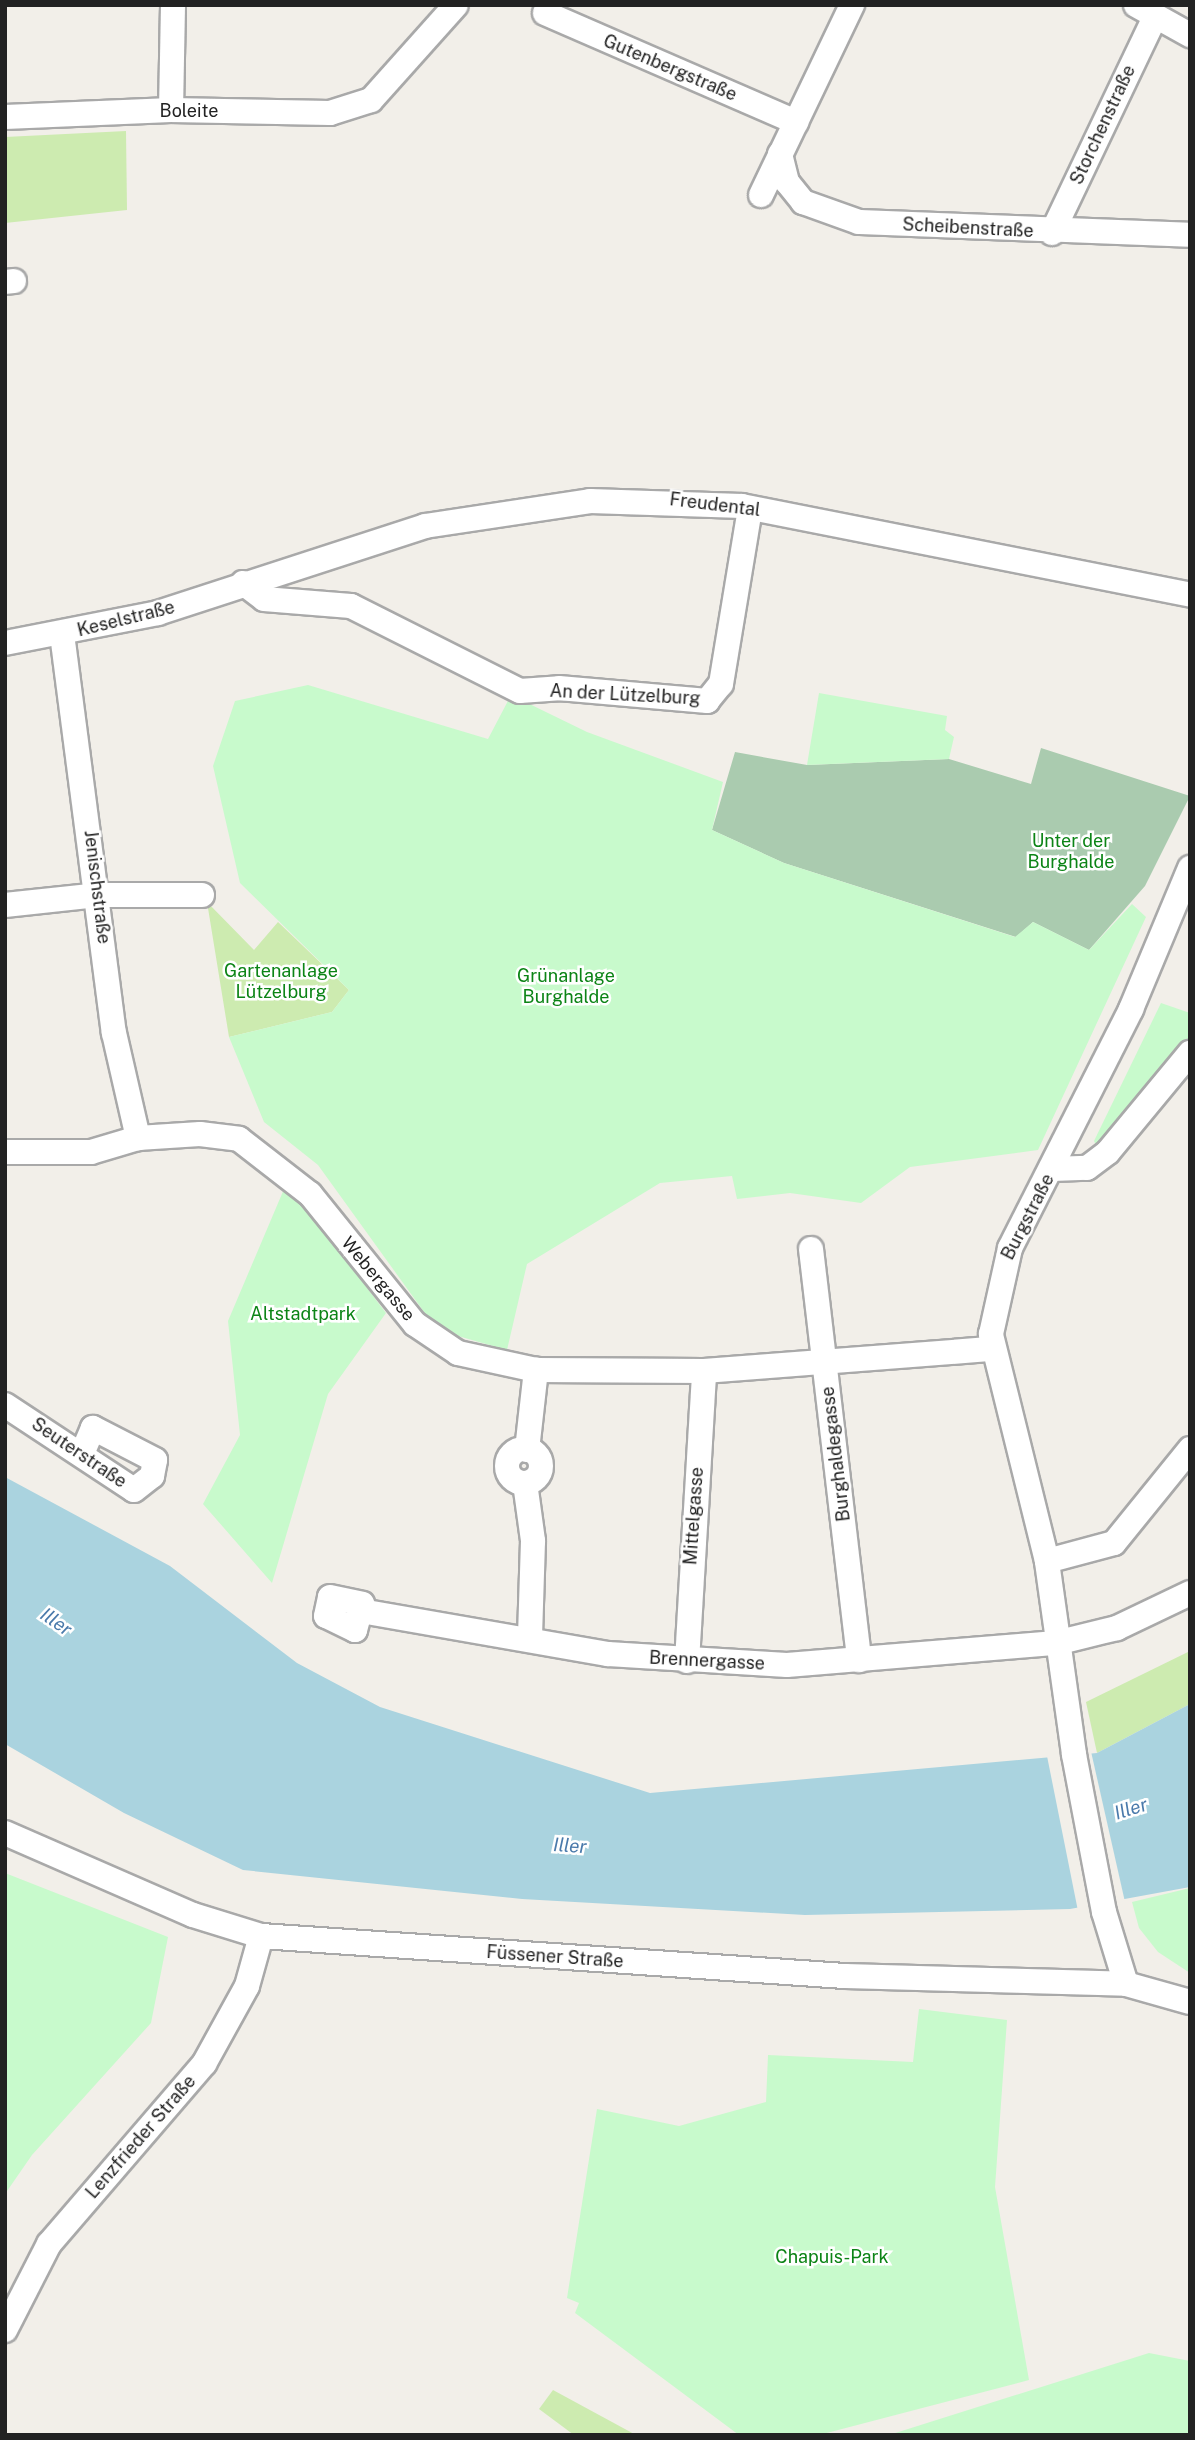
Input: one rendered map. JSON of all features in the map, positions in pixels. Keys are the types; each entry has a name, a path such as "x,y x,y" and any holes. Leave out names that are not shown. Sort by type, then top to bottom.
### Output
{"street":[{"path":"171,110 173,5"},
{"name":"Boleite","path":"5,117 171,110 330,114 371,100 456,5"},
{"path":"761,195 852,5"},
{"path":"1145,11 1190,35"},
{"name":"Storchenstraße","path":"1052,233 1145,11"},
{"name":"Gutenbergstraße","path":"545,13 796,122"},
{"name":"Scheibenstraße","path":"780,154 787,182 803,202 837,216 1052,233 1190,235"},
{"name":"Freudental","path":"243,583 425,526 590,500 663,499 750,508 1190,595"},
{"name":"An der Lützelburg","path":"243,583 264,599 351,606 520,691 559,688 707,701 721,684 750,508"},
{"name":"Keselstraße","path":"5,642 62,634 158,613 243,583"},
{"name":"Jenischstraße","path":"62,634 99,895 114,1033 138,1138"},
{"name":"Burgstraße","path":"1126,1984 1102,1902 1074,1754 1056,1643 1047,1561 992,1349 999,1276 1157,952 1190,868"},
{"path":"5,905 99,895 202,895"},
{"path":"1052,1169 1087,1168 1108,1152 1190,1053"},
{"name":"Webergasse","path":"5,1152 91,1152 138,1138 239,1139 310,1194 415,1324 458,1353 536,1370 705,1371 825,1366 992,1349"},
{"name":"Burghaldegasse","path":"811,1249 859,1660"},
{"path":"530,1636 533,1541 525,1483 514,1480 508,1465 512,1455 527,1450 536,1370"},
{"name":"Mittelgasse","path":"687,1661 705,1371"},
{"name":"Seuterstraße","path":"5,1405 83,1451 134,1490 152,1476"},
{"path":"1047,1561 1114,1543 1190,1449"},
{"name":"Brennergasse","path":"361,1611 530,1636 608,1654 687,1661 859,1660 1056,1643 1117,1628 1190,1593"},
{"name":"Füssener Straße","path":"5,1833 193,1915 261,1936 845,1976 1126,1984 1190,2002"},
{"name":"Lenzfrieder Straße","path":"5,2330 49,2244 204,2064 247,1986 261,1936"}],"green space":[{"path":"126,131 127,210 5,223 5,137"},
{"name":"Grünanlage Burghalde","path":"308,685 488,739 511,695 587,732 723,782 712,830 784,863 1015,937 1033,922 1089,950 1132,904 1146,917 1038,1150 910,1167 861,1203 790,1193 737,1199 732,1176 660,1183 527,1264 507,1350 437,1330 318,1165 264,1122 229,1037 332,1012 349,990 240,883 213,766 235,701"},
{"path":"819,693 947,716 945,730 954,737 949,759 807,765"},
{"name":"Unter der Burghalde","path":"1041,748 1190,796 1145,886 1089,950 1033,922 1016,937 784,863 712,830 735,752 807,765 949,759 1031,784"},
{"name":"Gartenanlage Lützelburg","path":"207,902 254,950 278,922 349,990 332,1012 229,1037"},
{"path":"1161,1003 1190,1013 1190,1037 1097,1147 1094,1141"},
{"name":"Altstadtpark","path":"287,1182 386,1313 328,1394 272,1583 203,1504 240,1435 228,1321"},
{"path":"1190,1651 1190,1704 1097,1753 1086,1702"},
{"path":"5,1873 168,1937 151,2023 32,2155 5,2194"},
{"path":"1190,1888 1190,1973 1158,1952 1139,1928 1132,1902"},
{"name":"Chapuis-Park","path":"919,2009 1007,2020 995,2187 1029,2380 819,2435 739,2435 575,2313 579,2303 567,2298 597,2109 679,2126 766,2102 768,2055 913,2062"},
{"path":"1149,2353 1190,2361 1190,2435 889,2435"},
{"path":"553,2390 636,2435 574,2435 539,2409"}],"water":[{"name":"Iller","path":"5,1477 170,1566 297,1663 380,1707 650,1793 1097,1753 1190,1704 1190,1887 1070,1909 805,1915 522,1899 243,1870 124,1813 5,1744"}],"pier":[{"path":"1090,1747 1125,1902 1078,1911 1047,1756"}]}
